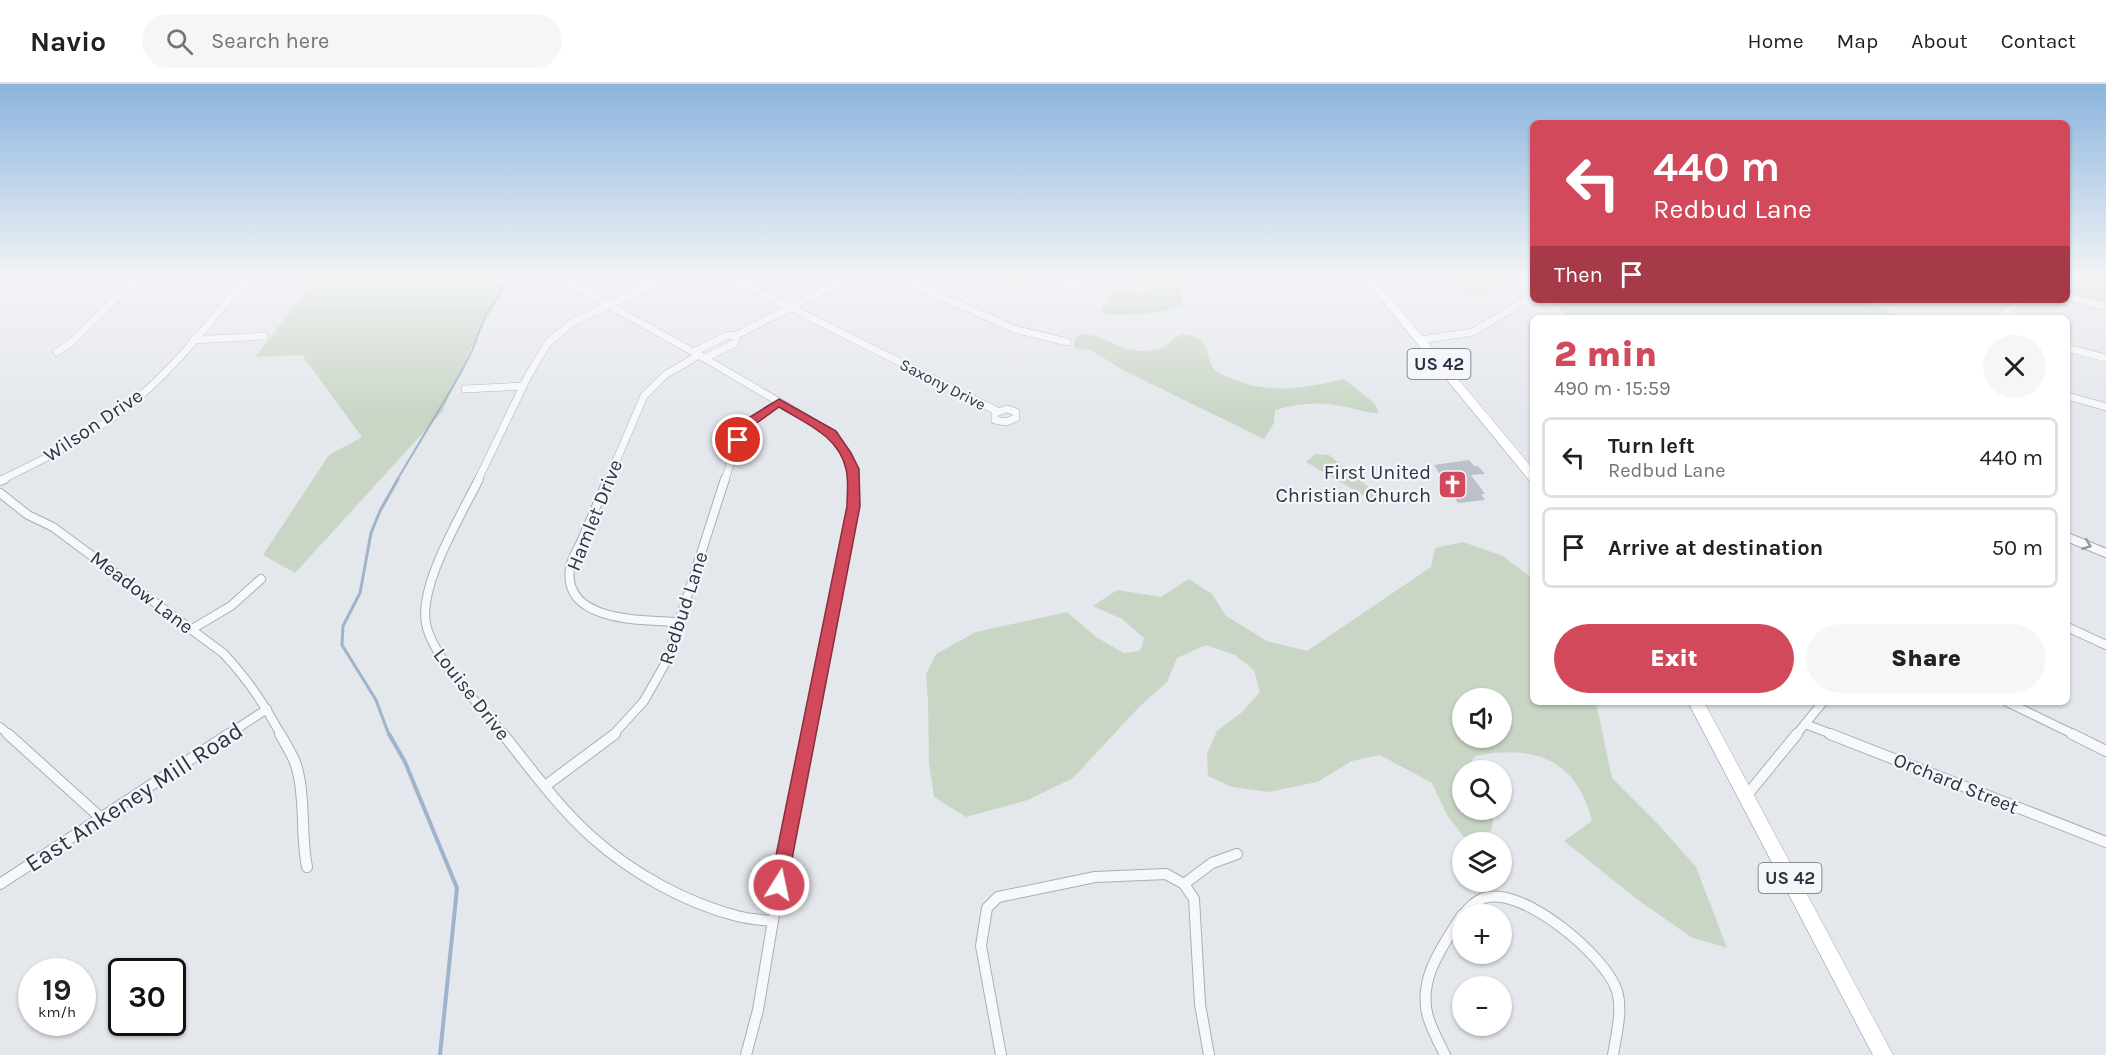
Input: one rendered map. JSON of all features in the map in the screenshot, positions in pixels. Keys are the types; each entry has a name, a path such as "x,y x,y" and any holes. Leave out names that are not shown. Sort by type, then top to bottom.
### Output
{"main road":[{"name":"US 42","path":"1405,321 1530,473"},
{"name":"US 42","path":"1698,705 1885,1053"}],"street":[{"path":"57,352 73,341 93,321"},
{"name":"Wilson Drive","path":"0,481 46,458 117,414 159,378 209,321"},
{"name":"Louise Drive","path":"574,321 548,343 523,386 435,571 427,590 424,616 430,640 545,786 593,838 642,874 704,906 739,917 772,921"},
{"path":"637,321 832,433 849,460 855,492 843,564 785,849 758,1010 746,1055"},
{"name":"Hamlet Drive","path":"679,622 613,616 592,610 576,598 570,588 568,577 570,567 644,396 665,375 726,336 737,335 764,321"},
{"name":"Saxony Drive","path":"818,321 997,411"},
{"path":"997,321 1014,329 1067,342"},
{"path":"1421,340 1473,332 1491,321"},
{"name":"Hamlet Drive","path":"699,355 735,343 737,335"},
{"path":"193,340 264,336"},
{"path":"2070,349 2106,358"},
{"path":"465,389 523,386"},
{"path":"2070,397 2106,407"},
{"name":"Redbud Lane","path":"545,786 602,746 640,708 662,672 738,440 750,422 779,402"},
{"name":"Meadow Lane","path":"0,493 28,514 53,527 192,629 223,653 240,671 267,709 292,756 299,775 303,810 302,841 307,867"},
{"path":"2070,538 2106,553"},
{"path":"192,629 231,606 261,579"},
{"path":"2070,628 2106,645"},
{"path":"1747,795 1820,705"},
{"path":"2013,705 2106,751"},
{"name":"East Ankeney Mill Road","path":"0,884 267,709"},
{"name":"Orchard Street","path":"1805,723 2106,842"},
{"path":"0,727 101,818"},
{"path":"1184,884 1212,863 1236,854"},
{"path":"1001,1055 981,946 987,908 998,897 1095,877 1166,874 1184,884 1192,894 1196,905 1200,1004 1209,1055"},
{"path":"1473,904 1479,900 1503,897 1517,900 1530,906 1589,949 1601,962 1617,992 1620,1008 1613,1055"},
{"path":"1445,1055 1428,1015 1426,984 1429,972 1452,933"}],"green space":[{"path":"283,321 486,321 442,412 295,573 263,555 329,455 362,437 302,355 255,357"},
{"path":"1082,334 1098,337 1135,351 1162,348 1181,335 1191,335 1202,341 1212,366 1222,375 1258,387 1272,388 1301,387 1344,379 1374,403 1379,413 1325,404 1283,408 1275,410 1274,423 1264,439 1123,370 1092,351 1074,348 1075,338"},
{"path":"1315,454 1329,455 1387,502 1378,504 1306,462"},
{"path":"1463,542 1503,556 1530,577 1530,705 1597,705 1612,778 1657,823 1696,867 1727,948 1691,937 1638,900 1564,841 1592,821 1585,800 1576,783 1564,770 1534,755 1516,752 1496,753 1475,756 1472,760 1452,760 1452,820 1493,820 1491,831 1487,832 1460,832 1447,815 1432,783 1380,755 1352,761 1317,782 1269,792 1232,787 1208,776 1207,754 1217,731 1241,713 1260,692 1254,670 1235,655 1206,645 1177,658 1167,682 1139,707 1073,778 1028,800 966,817 934,797 929,763 926,674 936,654 976,632 1067,612 1096,637 1124,653 1140,651 1144,638 1122,619 1093,606 1117,590 1161,597 1189,579 1212,594 1226,616 1267,641 1307,651 1431,567 1435,548"}],"building":[{"name":"First United Christian Church","path":"1469,460 1485,474 1471,475 1485,494 1481,494 1485,500 1458,503 1434,465"}],"waterway":[{"path":"397,480 455,383 472,351 483,321"},
{"path":"389,735 376,700 342,645 343,626 360,593 371,533 398,479"},
{"path":"389,734 405,762 457,888 440,1055"}],"place":[{"name":"First United Christian Church","path":"1452,484"}],"route":[{"path":"738,440 754,418 779,402 832,433 853,469 854,506 779,885"}]}
